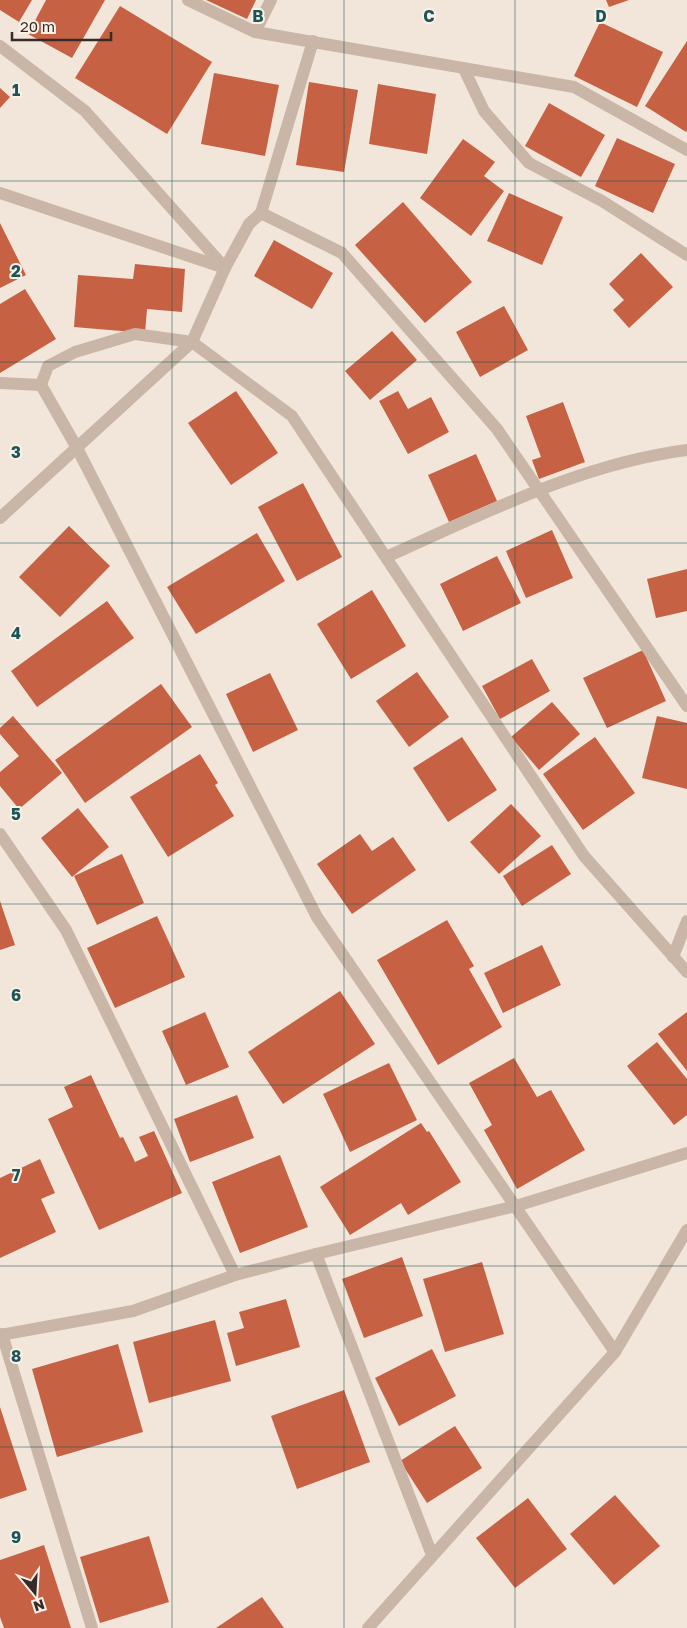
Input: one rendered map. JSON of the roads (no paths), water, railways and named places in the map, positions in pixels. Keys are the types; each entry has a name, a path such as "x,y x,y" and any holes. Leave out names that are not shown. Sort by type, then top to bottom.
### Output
{"street":[{"path":"188,0 255,32 574,88 687,150"},
{"path":"255,32 271,0"},
{"path":"0,518 192,342 225,268 249,224 260,214 313,41"},
{"path":"0,46 85,111 225,268"},
{"path":"464,68 484,111 529,163 602,201 687,255"},
{"path":"0,194 225,268"},
{"path":"260,214 342,254 497,429 687,706"},
{"path":"615,1352 317,917 77,448 41,385 48,366 75,352 135,334 192,342 292,416 584,856 687,972"},
{"path":"0,383 41,385"},
{"path":"386,557 539,490 598,469 660,454 687,450"},
{"path":"0,834 66,930 235,1275"},
{"path":"673,957 687,921"},
{"path":"92,1628 1,1334 133,1311 235,1275 516,1206 687,1153"},
{"path":"368,1628 615,1352 687,1230"},
{"path":"316,1254 432,1555"}]}
